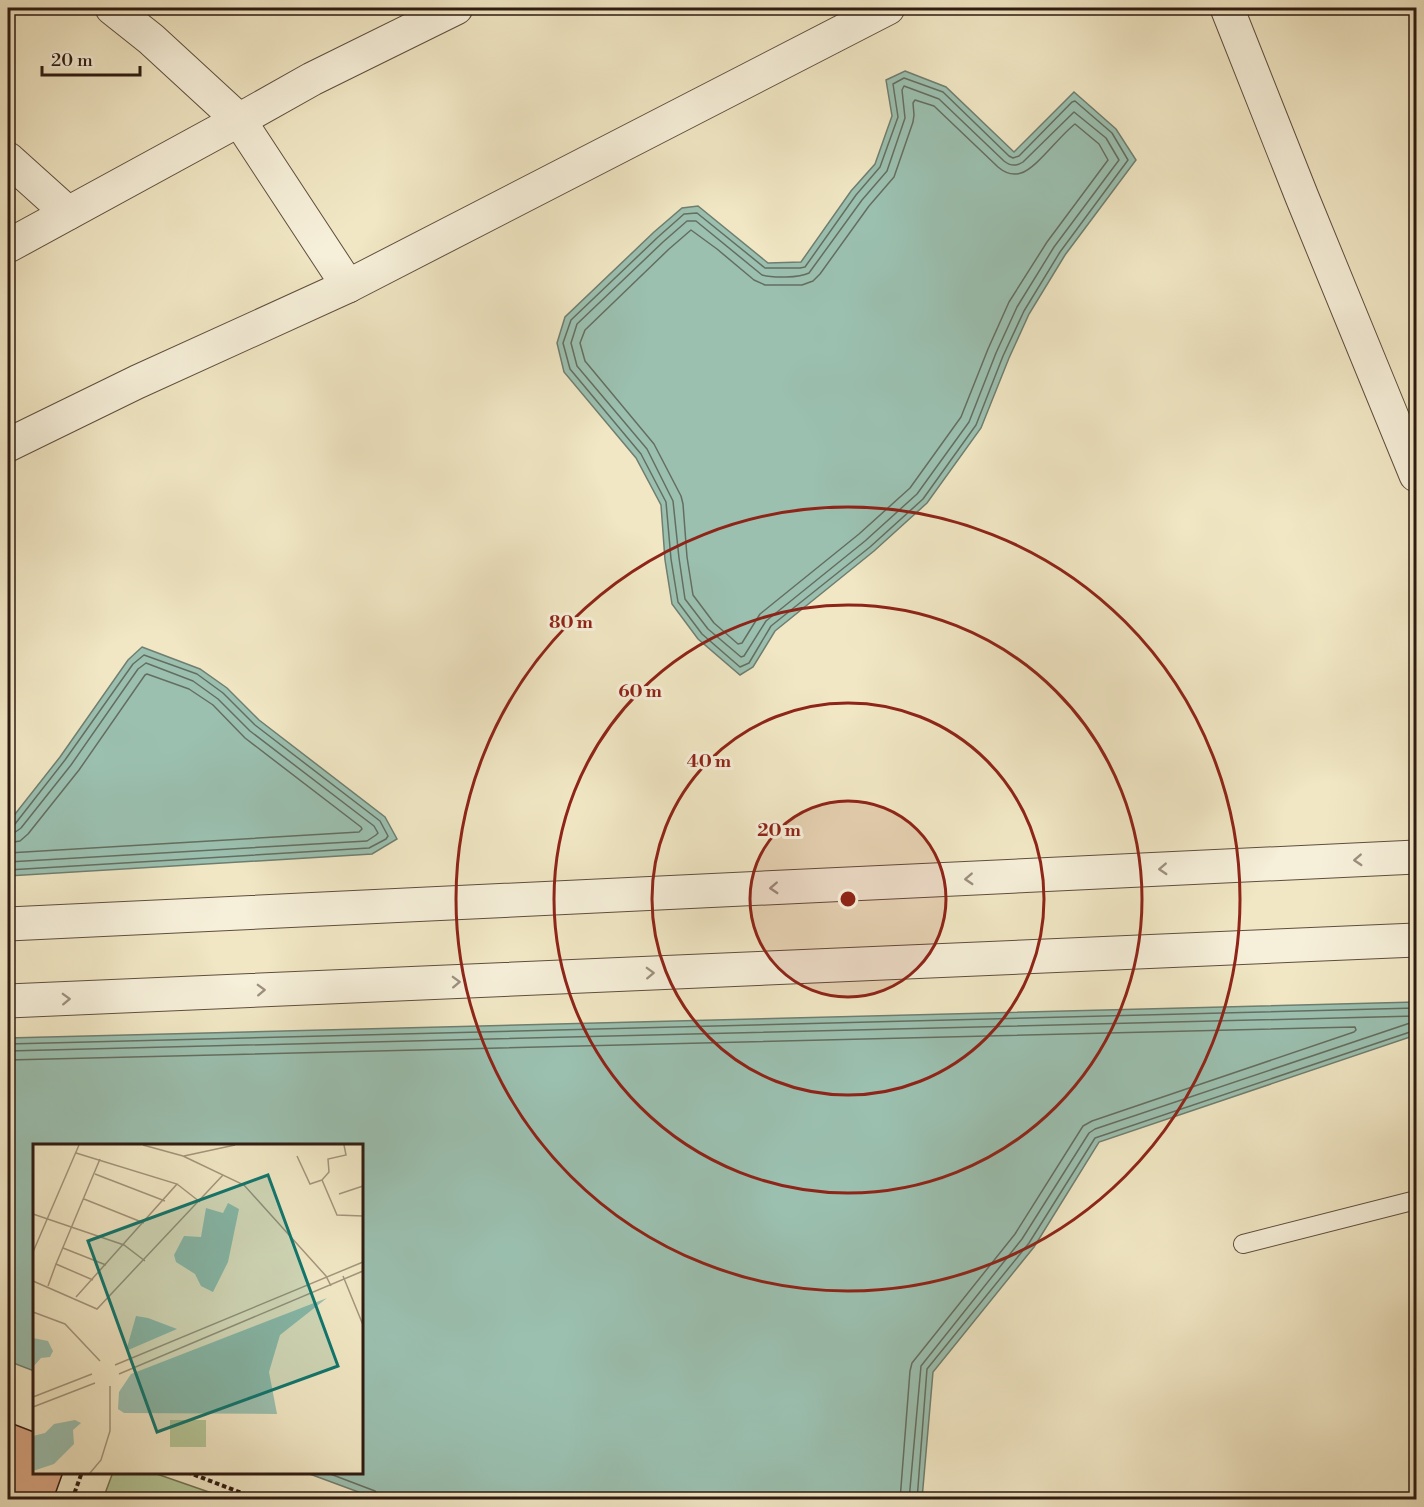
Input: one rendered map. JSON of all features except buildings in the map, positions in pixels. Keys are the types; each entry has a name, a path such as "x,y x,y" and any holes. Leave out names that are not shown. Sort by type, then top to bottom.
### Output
{"street":[{"path":"112,8 151,39 238,120 348,286"},
{"path":"1227,8 1416,475"},
{"path":"8,445 137,382 348,286 883,9"},
{"path":"8,246 439,11"},
{"path":"8,159 68,213"},
{"path":"8,924 1416,857"},
{"path":"8,1001 1416,940"}],"lane":[{"path":"1243,1244 1416,1200"}],"path":[{"path":"72,1500 82,1474"},
{"path":"190,1474 260,1500"}],"shaded area":[{"path":"112,1474 157,1474 229,1499 103,1499"}],"water":[{"path":"905,71 946,87 1014,152 1074,92 1116,129 1136,160 1065,255 1029,314 981,428 927,503 874,551 775,631 753,667 740,675 698,639 672,604 665,560 661,505 636,458 564,372 557,343 565,317 682,208 698,206 768,263 801,262 851,191 875,164 892,116 886,80"},
{"path":"142,647 200,669 227,688 259,720 385,817 397,839 372,854 8,876 8,823 60,757 128,660"},
{"path":"1416,1002 1416,1035 1099,1142 1034,1247 933,1372 922,1499 380,1500 310,1474 363,1474 363,1144 33,1144 33,1371 8,1361 8,1038"}]}
